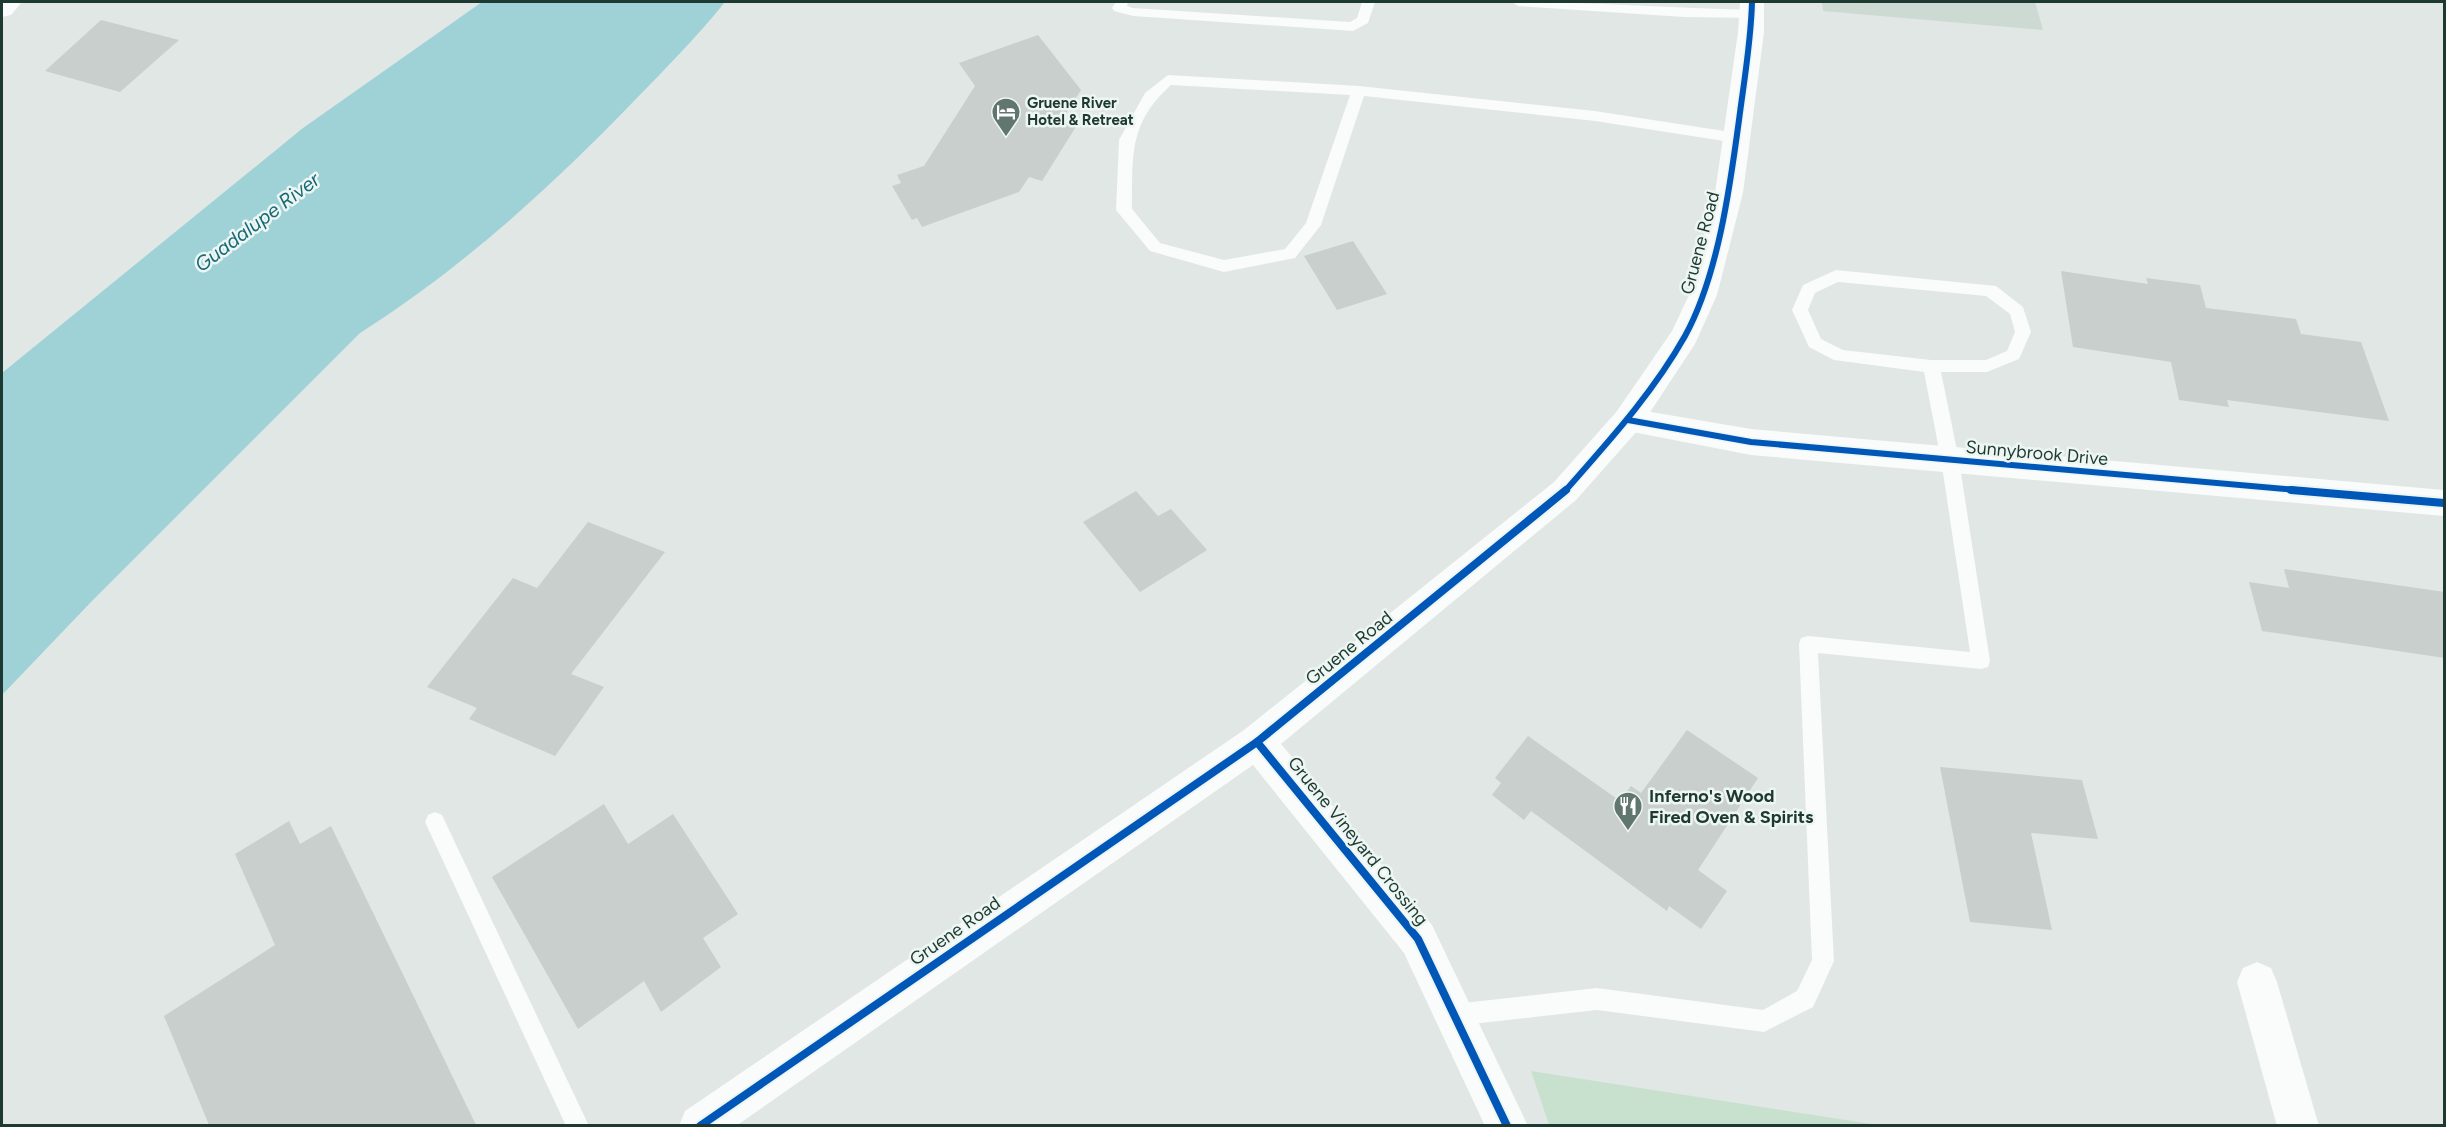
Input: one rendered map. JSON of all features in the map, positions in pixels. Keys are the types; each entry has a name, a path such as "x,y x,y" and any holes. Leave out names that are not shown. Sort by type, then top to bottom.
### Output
{"street":[{"path":"2,9 10,2"},
{"name":"Gruene Road","path":"700,1125 1257,742 1565,491 1628,420 1685,336 1704,296 1727,204 1737,138 1751,8"},
{"name":"Sunnybrook Drive","path":"1628,420 1751,442 2445,503"},
{"name":"Gruene Vineyard Crossing","path":"1257,742 1418,939 1508,1125"},
{"path":"2257,982 2298,1125"}],"lane":[{"path":"1122,2 1119,8 1133,12 1353,27 1363,20 1368,2"},
{"path":"1518,2 1684,13 1751,8"},
{"path":"1359,92 1313,225 1290,254 1224,266 1155,247 1124,210 1126,140 1150,96 1168,80 1359,92 1595,116 1737,138"},
{"path":"1836,276 1990,290 2017,311 2023,332 2013,355 1987,366 1931,366 1840,356 1815,343 1800,310 1809,289 1836,276"},
{"path":"1454,1015 1597,999 1764,1021 1805,999 1823,961 1822,899 1808,644 1981,661 1950,460 1931,366"},
{"path":"435,822 578,1125"}],"shaded area":[{"path":"1822,2 2035,2 2043,30 1823,11"}],"green space":[{"path":"1531,1071 1878,1125 1549,1125"}],"water":[{"name":"Guadalupe River","path":"482,2 725,2 602,134 537,196 434,282 360,333 91,602 2,695 2,373 303,128"}],"building":[{"path":"101,20 179,40 120,92 45,71"},
{"name":"Gruene River Hotel & Retreat","path":"1038,35 1081,90 1061,121 1077,125 1042,181 1029,177 1019,192 922,227 917,218 912,220 892,186 901,183 897,175 924,166 975,86 959,63"},
{"path":"1353,241 1387,294 1337,310 1304,256"},
{"path":"2061,271 2148,284 2146,278 2200,285 2206,308 2296,319 2301,334 2361,342 2389,421 2227,400 2229,407 2179,400 2171,362 2073,347"},
{"path":"1136,491 1158,516 1171,509 1207,550 1140,592 1083,522"},
{"path":"588,522 665,552 571,674 604,687 555,756 469,719 477,708 427,687 513,578 537,588"},
{"path":"2284,569 2445,592 2445,658 2262,631 2249,582 2289,588"},
{"name":"Inferno's Wood Fired Oven & Spirits","path":"1687,730 1758,778 1698,870 1727,891 1701,929 1669,906 1667,911 1531,811 1524,820 1492,795 1501,783 1495,778 1528,736 1620,801 1631,786 1641,793"},
{"path":"1940,767 2082,780 2098,839 2031,833 2052,930 1970,922"},
{"path":"604,804 628,844 673,814 738,914 703,938 721,967 661,1012 644,981 578,1029 492,877"},
{"path":"289,821 300,844 331,826 476,1125 209,1125 164,1016 275,945 235,854"}],"cycle path":[{"path":"700,1126 1257,742 1565,491 1628,420 1685,336 1703,295 1729,193 1751,32 1752,2"},
{"path":"1628,420 1751,442 2444,503"},
{"path":"1257,742 1418,939 1507,1126"}],"place":[{"name":"Gruene River Hotel & Retreat","path":"1006,138"},
{"name":"Inferno's Wood Fired Oven & Spirits","path":"1628,832"}]}
